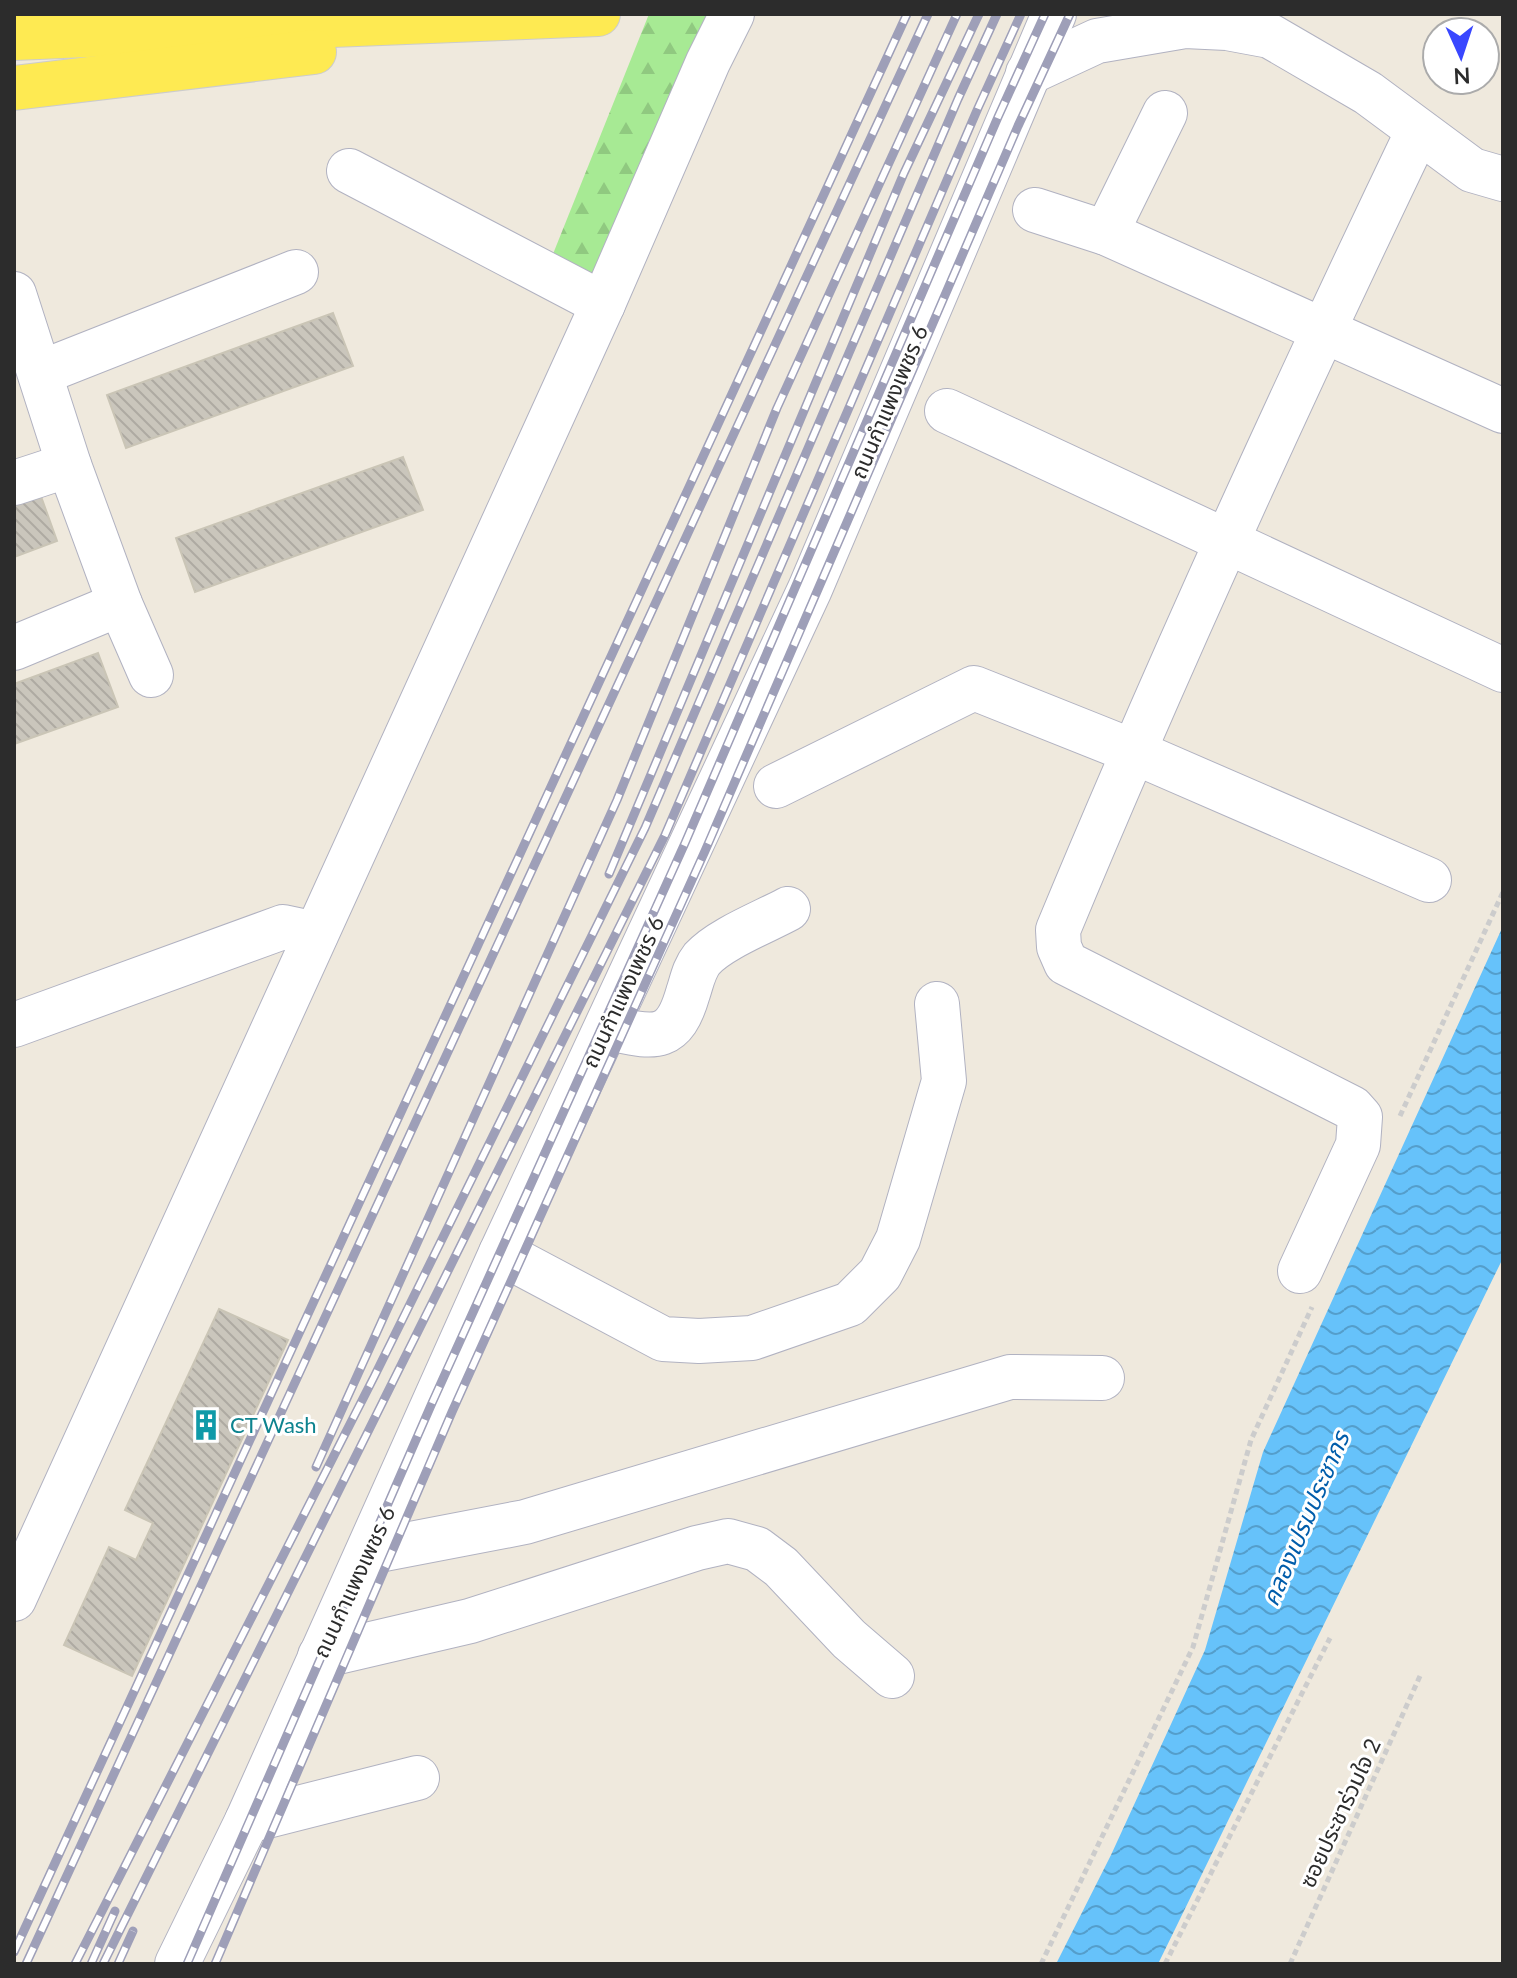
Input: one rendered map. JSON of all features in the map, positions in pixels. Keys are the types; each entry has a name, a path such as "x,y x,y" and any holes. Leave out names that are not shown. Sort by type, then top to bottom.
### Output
{"main road":[{"path":"14,38 598,14"},
{"path":"14,88 222,64 541,18"}],"street":[{"path":"14,1599 732,14"},
{"name":"ถนนกำแพงเพชร 6","path":"177,1964 247,1821 501,1253 810,589 1054,14"},
{"path":"1028,73 1097,41 1187,20 1270,36 1368,93 1472,170 1503,179"},
{"path":"1106,233 1165,113"},
{"path":"1309,1284 1358,1145 1360,1117 1352,1108 1066,963 1059,947 1058,930 1132,751 1322,331 1418,131"},
{"path":"349,171 603,304"},
{"path":"1035,210 1106,233 1503,411"},
{"path":"40,373 296,272"},
{"path":"14,294 69,465 120,604 151,675"},
{"path":"947,411 1503,670"},
{"path":"14,483 69,465"},
{"path":"14,648 120,604"},
{"path":"776,786 974,688 1132,751 1429,880"},
{"path":"607,1028 648,1036 672,1027 680,1018 696,969 704,957 788,909"},
{"path":"14,1025 283,927 316,934"},
{"path":"501,1253 663,1339 699,1341 752,1338 850,1304 880,1274 898,1239 944,1081 937,1004"},
{"path":"369,1552 525,1522 1010,1377 1102,1378"},
{"path":"320,1656 470,1621 697,1548 728,1541 757,1549 781,1567 849,1639 892,1676"},
{"path":"247,1821 417,1778"}],"path":[{"path":"1397,1123 1503,892"},
{"path":"1041,1964 1193,1647 1251,1440 1309,1284"},
{"path":"1165,1964 1330,1638"},
{"name":"ซอยประชาร่วมใจ 2","path":"1290,1964 1420,1676"}],"green space":[{"path":"649,14 724,14 597,288 549,264"}],"water":[{"name":"คลองเปรมประชากร","path":"1503,926 1503,1258 1158,1964 1056,1964 1111,1855 1205,1650 1263,1452"}],"building":[{"path":"333,313 353,366 126,448 107,395"},
{"path":"403,457 423,510 195,592 176,538"},
{"path":"38,488 57,541 14,557 14,497"},
{"path":"98,653 118,707 14,744 14,684"},
{"name":"CT Wash","path":"219,1309 288,1340 132,1676 64,1645 109,1547 136,1560 153,1523 125,1510"}],"railway":[{"path":"14,1952 907,14"},
{"path":"26,1964 928,14"},
{"path":"316,1467 617,800 777,408 957,14"},
{"path":"609,874 904,173 979,14"},
{"path":"75,1964 374,1377 645,828 997,14"},
{"path":"103,1964 665,835 1021,14"},
{"path":"187,1964 432,1403 685,843 1045,14"},
{"path":"215,1964 452,1412 705,851 1018,126 1070,14"},
{"path":"91,1964 115,1911"},
{"path":"118,1964 133,1931"}],"place":[{"name":"CT Wash","path":"206,1425"}]}
